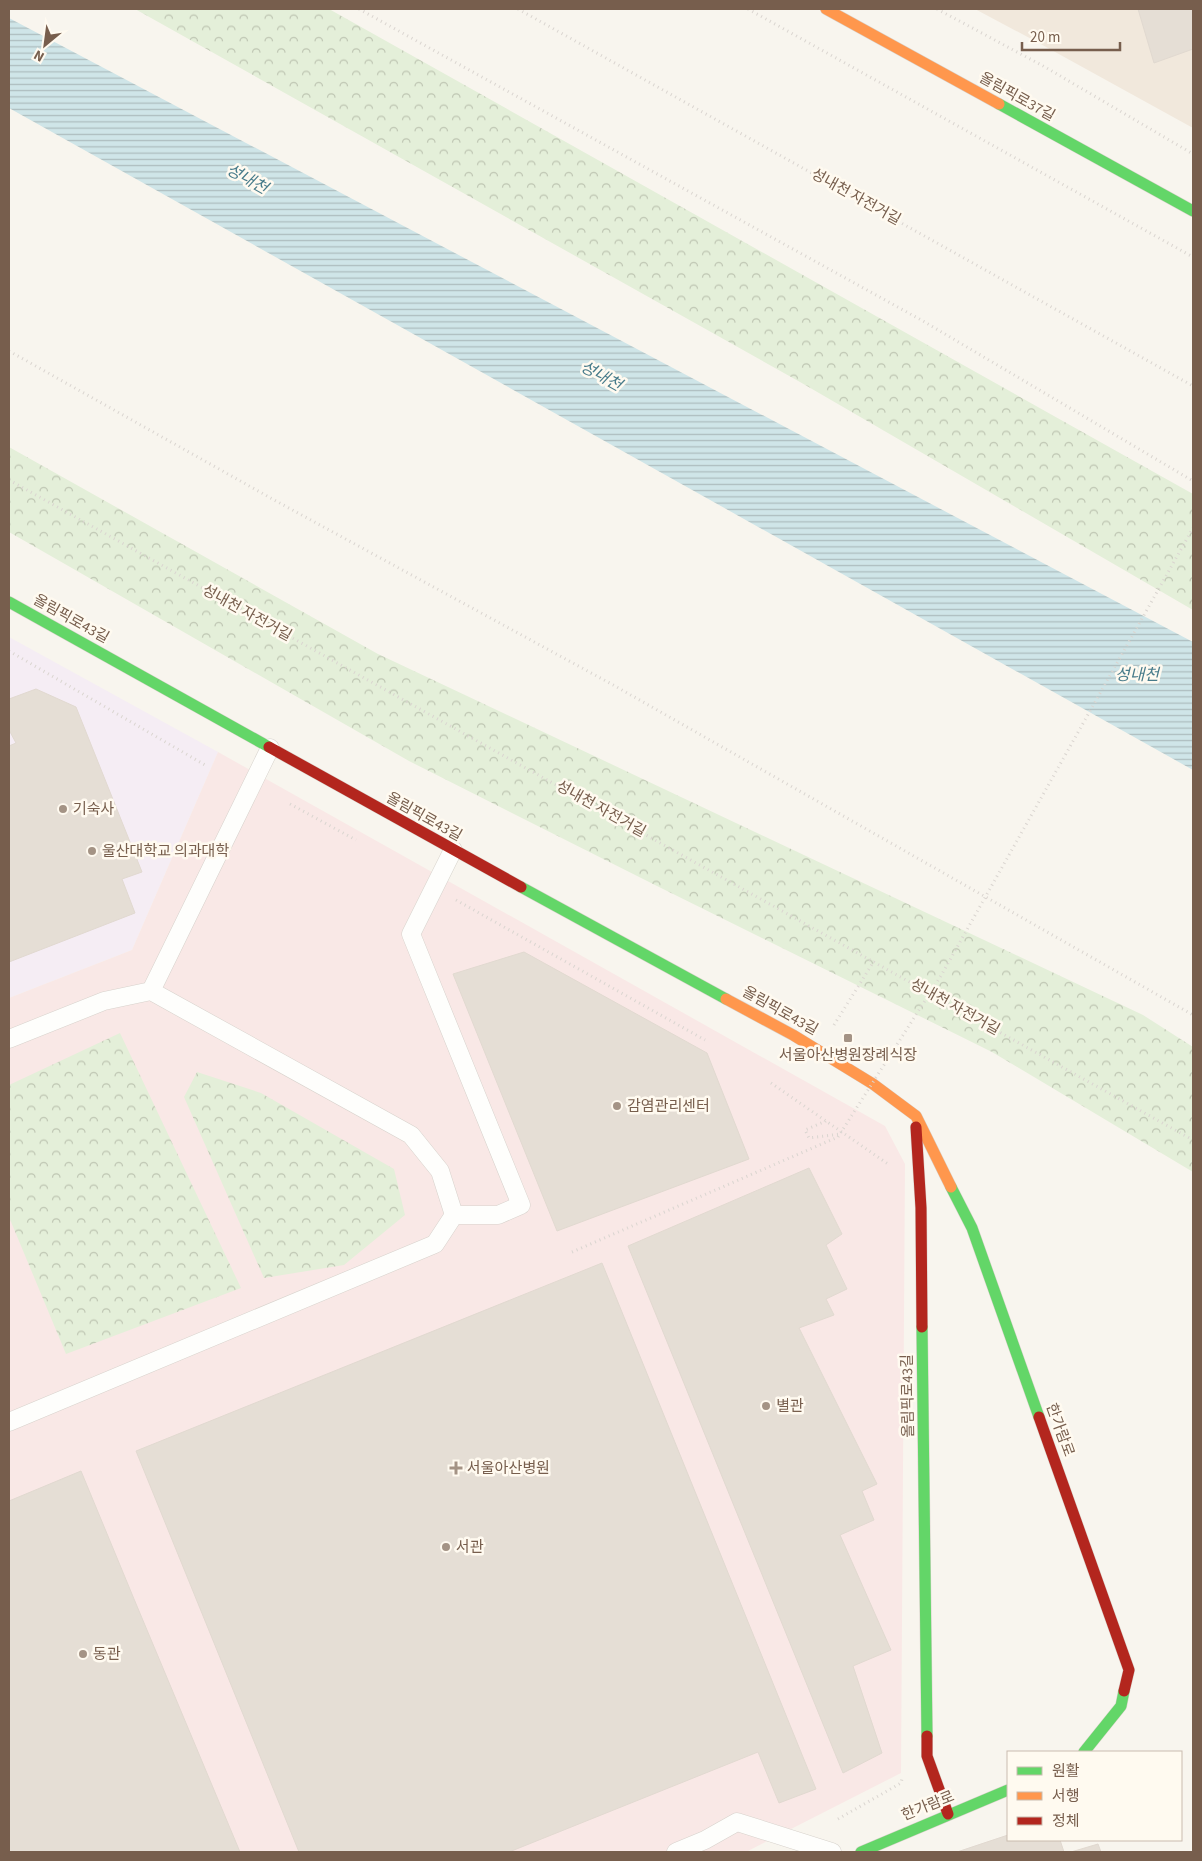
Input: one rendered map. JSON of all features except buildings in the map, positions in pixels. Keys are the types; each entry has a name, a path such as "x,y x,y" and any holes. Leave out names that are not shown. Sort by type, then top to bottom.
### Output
{"street":[{"name":"올림픽로37길","path":"826,9 1193,211"},
{"name":"올림픽로43길","path":"9,602 452,850 793,1035 873,1084 916,1116 922,1208 927,1756 948,1814"},
{"name":"한가람로","path":"916,1116 972,1228 1129,1670 1121,1706 1085,1751"},
{"name":"한가람로","path":"861,1852 1007,1790"}],"lane":[{"path":"151,991 270,748"},
{"path":"452,850 410,934 521,1205 498,1215 454,1215"},
{"path":"9,1038 104,1000 151,991 411,1135 440,1171 454,1215 436,1244 9,1422"},
{"path":"676,1852 705,1840 737,1822 832,1852"}],"path":[{"path":"359,9 922,321 1193,481"},
{"name":"성내천 자전거길","path":"518,9 1193,386"},
{"path":"748,9 1193,256"},
{"path":"937,9 1045,67 1193,154"},
{"path":"9,351 267,496 616,686 1193,1016"},
{"name":"성내천 자전거길","path":"9,480 1193,1140"},
{"path":"572,1252 839,1135 930,993 1193,528"},
{"path":"9,651 205,764"},
{"path":"290,804 356,840"},
{"path":"456,900 705,1040"},
{"path":"830,1032 874,961"},
{"path":"827,1121 805,1130 809,1138 839,1135"}],"shaded area":[{"path":"975,9 1193,9 1193,128 1037,42"},
{"name":"울산대학교 의과대학","path":"9,637 218,752 132,950 9,998"},
{"name":"서울아산병원","path":"218,752 885,1126 905,1164 901,1773 746,1852 9,1852 9,998 132,950"}],"green space":[{"path":"135,9 329,9 1193,494 1193,610 800,382"},
{"path":"9,447 378,654 1143,1015 1193,1047 1193,1172 992,1052 409,761 9,532"},
{"path":"120,1033 241,1288 66,1354 9,1217 9,1085"},
{"path":"197,1072 261,1093 394,1169 405,1215 344,1265 264,1278 184,1097"}],"water":[{"name":"성내천","path":"9,18 1193,642 1193,770 9,108"}],"traffic: fast":[{"path":"999,104 1193,211"},
{"path":"9,602 269,747"},
{"path":"521,887 726,999"},
{"path":"951,1187 972,1228 1039,1417"},
{"path":"922,1327 927,1736"},
{"path":"1085,1751 1121,1706 1124,1691"},
{"path":"861,1852 1007,1790"}],"traffic: slow":[{"path":"826,9 999,104"},
{"path":"726,999 793,1035 873,1084 916,1116 951,1187"}],"traffic: jam":[{"path":"269,747 521,887"},
{"path":"916,1127 921,1208 922,1327"},
{"path":"1039,1417 1129,1670 1124,1691"},
{"path":"927,1736 927,1756 948,1814"}],"place":[{"name":"기숙사","path":"63,809"},
{"name":"울산대학교 의과대학","path":"92,851"},
{"name":"서울아산병원장례식장","path":"848,1038"},
{"name":"감염관리센터","path":"617,1106"},
{"name":"별관","path":"766,1406"},
{"name":"서울아산병원","path":"456,1468"},
{"name":"서관","path":"446,1547"},
{"name":"동관","path":"83,1654"}]}
